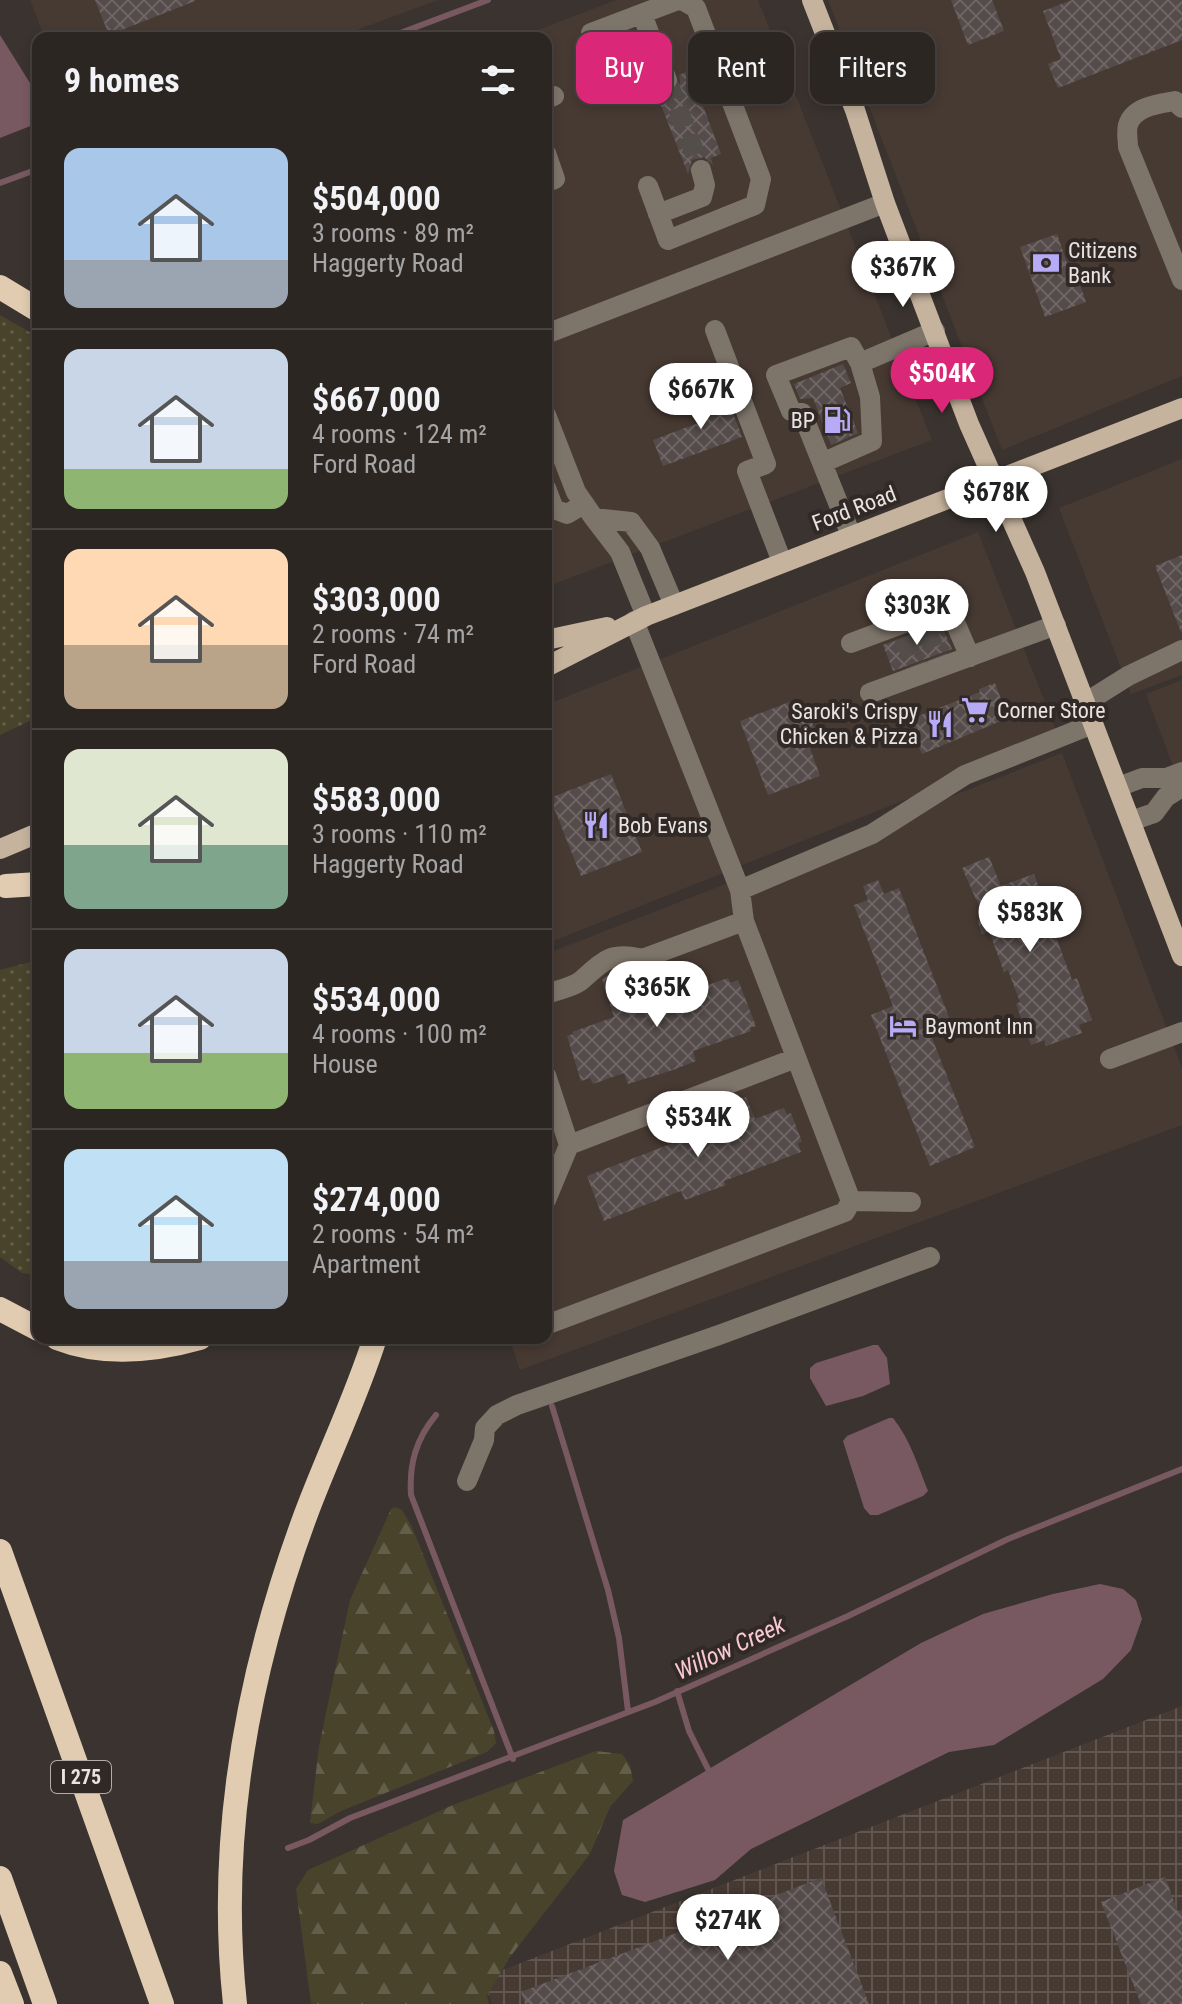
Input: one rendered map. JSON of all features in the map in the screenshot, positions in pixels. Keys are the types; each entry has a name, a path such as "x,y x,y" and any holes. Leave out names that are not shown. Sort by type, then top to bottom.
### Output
{"highway":[{"path":"0,287 32,306"},
{"path":"3,888 32,885"},
{"path":"0,1309 32,1326"},
{"path":"80,1344 121,1350 173,1344"},
{"path":"235,2004 229,1919 233,1831 245,1727 277,1599 306,1514 373,1344"},
{"name":"I 275","path":"0,1551 162,2004"},
{"path":"0,1878 45,2004"},
{"path":"0,1973 12,2004"}],"main road":[{"path":"812,0 969,424 1019,532 1182,956"},
{"name":"Ford Road","path":"552,664 674,605 1182,408"},
{"name":"Ford Road","path":"552,639 640,619"},
{"path":"0,849 32,836"},
{"path":"3,888 32,876"}],"lane":[{"path":"594,32 680,0 696,8 761,179 755,205 668,240 648,186"},
{"path":"642,14 649,32"},
{"path":"1182,108 1175,101 1156,104 1139,110 1127,125 1128,147 1182,280"},
{"path":"658,214 702,197 705,185 701,170"},
{"path":"552,332 885,203"},
{"path":"715,330 766,464 747,471 782,562"},
{"path":"860,363 935,331"},
{"path":"822,463 872,441 870,397 860,363 851,347 776,375 791,411 802,413 822,463 851,535"},
{"path":"552,430 576,492 620,552 640,619 740,890 744,921 851,1201 845,1212 552,1323"},
{"path":"552,504 554,509 567,514 589,511 631,522 650,548 674,605"},
{"path":"851,643 901,632 924,623 942,609 951,613 970,657"},
{"path":"870,693 918,672 970,657 1056,625"},
{"path":"1085,703 1128,676 1182,650"},
{"path":"740,890 872,834 965,775 1093,724"},
{"path":"1118,787 1142,778 1166,778 1182,772"},
{"path":"1131,821 1154,813 1166,797 1182,787"},
{"path":"552,992 582,981 589,971 608,958 627,955 642,959 744,921"},
{"path":"1110,1059 1182,1032"},
{"path":"569,1145 796,1058"},
{"path":"552,1093 569,1145 552,1186"},
{"path":"851,1201 911,1202"},
{"path":"467,1481 484,1440 485,1428 497,1415 517,1405 930,1257"}],"shaded area":[{"path":"30,0 438,0 351,32 43,32"},
{"path":"616,0 758,0 771,32 688,32 688,104 794,104 794,91 932,440 552,585 552,32 533,32"},
{"path":"828,0 1182,0 1182,376 1002,450 868,104 935,104 935,32 840,32"},
{"path":"0,35 32,84 32,125 0,138"},
{"path":"1182,459 1182,675 1131,694 1059,508"},
{"path":"978,532 1059,738 552,942 552,703"},
{"path":"1182,680 1182,790 1146,694"},
{"path":"1062,753 1182,1068 1182,1125 520,1370 511,1344 552,1344 552,952"},
{"path":"878,1345 887,1358 890,1384 863,1396 826,1406 810,1378 810,1368 816,1363"},
{"path":"893,1418 904,1435 928,1491 878,1515 870,1515 864,1508 843,1441 847,1436"},
{"path":"1100,1584 1123,1589 1136,1600 1142,1619 1131,1650 1103,1679 994,1745 949,1752 751,1849 715,1880 645,1902 622,1895 614,1871 623,1820 921,1643 983,1614"},
{"path":"1182,1706 1182,2004 492,2004 482,1978"}],"green space":[{"path":"0,315 32,334 32,720 0,735"},
{"path":"32,962 32,1274 22,1273 0,1257 0,970"},
{"path":"391,1509 402,1510 412,1527 494,1731 496,1743 487,1752 341,1811 318,1824 310,1823 319,1746 350,1600"},
{"path":"596,1751 622,1754 630,1765 633,1781 610,1807 590,1854 510,1957 487,1996 489,2004 311,2004 296,1889 308,1870 453,1805"}],"building":[{"path":"95,0 195,0 117,32 108,32"},
{"path":"951,0 992,0 1004,31 968,45"},
{"path":"1072,0 1182,0 1182,40 1058,88 1048,64 1061,59 1043,11"},
{"path":"688,71 688,104 702,104 721,154 711,158 713,165 704,157 692,160 688,174 661,105 672,104 672,92 680,83 679,75"},
{"name":"Citizens Bank","path":"1057,234 1073,280 1078,279 1086,302 1045,317 1020,247"},
{"path":"843,364 851,383 840,388 858,433 831,445 813,398 800,399 794,384"},
{"path":"723,387 742,437 663,466 653,440 698,423 693,406 716,397 714,391"},
{"path":"1182,555 1182,631 1181,632 1155,566"},
{"path":"941,624 952,649 893,671 883,645"},
{"path":"995,683 1008,718 922,754 908,720 980,692 979,689"},
{"path":"792,701 795,711 806,707 815,730 805,734 820,776 768,795 740,721"},
{"name":"Bob Evans","path":"611,774 642,852 581,876 552,797"},
{"path":"989,857 1001,886 1034,874 1044,902 1048,900 1058,928 1053,929 1072,980 1077,978 1092,1020 1079,1025 1082,1033 1046,1046 1044,1040 1031,1045 1008,970 1004,972 989,931 982,934 977,920 984,917 962,868"},
{"name":"Baymont Inn","path":"878,880 884,894 899,888 952,1025 930,1033 975,1147 930,1166 871,1015 893,1006 854,905 868,900 863,886"},
{"path":"618,970 630,970 640,996 658,990 663,1001 728,978 730,983 738,980 756,1026 750,1028 751,1031 693,1051 696,1061 673,1070 628,1084 624,1073 593,1084 590,1078 581,1081 567,1036 614,1017 602,979"},
{"path":"746,1097 755,1119 784,1108 787,1115 791,1113 802,1142 798,1143 801,1152 724,1181 726,1185 685,1200 681,1191 604,1221 587,1176 702,1132 696,1116"},
{"path":"1165,1877 1178,1912 1182,1910 1182,2004 1141,2004 1101,1902"},
{"path":"821,1878 869,2004 525,2004 521,1992"}],"waterway":[{"path":"403,32 488,0"},
{"path":"0,183 32,171"},
{"path":"552,1406 608,1590 619,1638 628,1711"},
{"path":"436,1415 423,1433 415,1452 411,1495 513,1759"},
{"name":"Willow Creek","path":"288,1848 350,1818 655,1702 848,1616 1008,1539 1182,1469"},
{"path":"677,1691 689,1731 708,1769"}],"tunnel":[{"path":"672,93 701,170"},
{"path":"926,629 939,661"},
{"path":"904,637 917,669"}],"place":[{"name":"Citizens Bank","path":"1046,263"},
{"name":"BP","path":"837,420"},
{"name":"Corner Store","path":"975,710"},
{"name":"Saroki's Crispy Chicken & Pizza","path":"940,724"},
{"name":"Bob Evans","path":"596,825"},
{"name":"Baymont Inn","path":"903,1026"}]}
